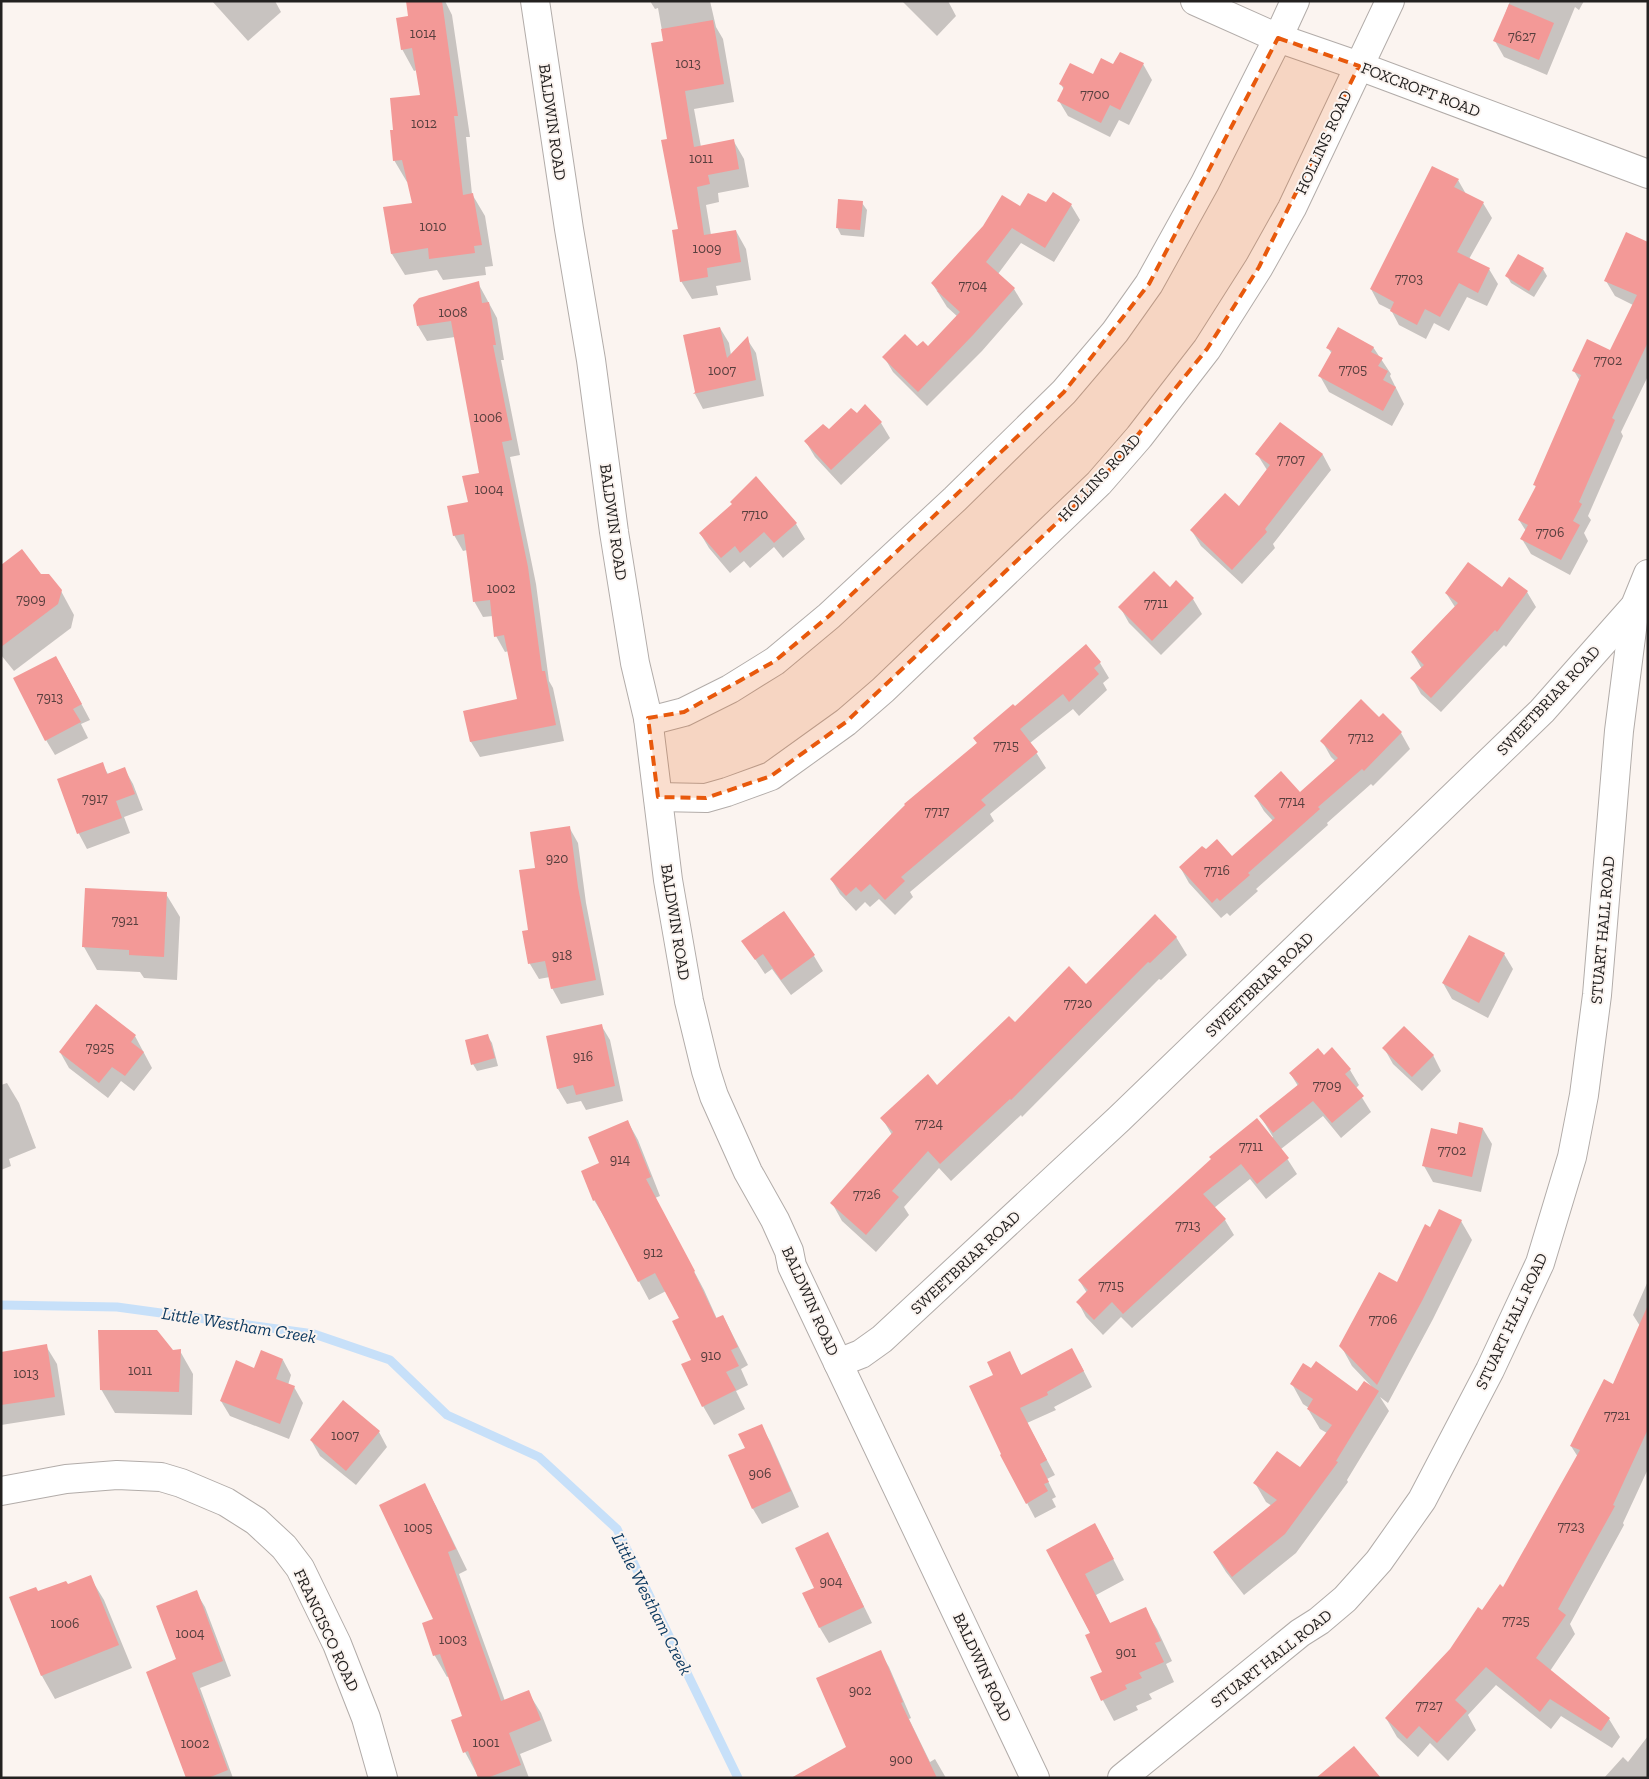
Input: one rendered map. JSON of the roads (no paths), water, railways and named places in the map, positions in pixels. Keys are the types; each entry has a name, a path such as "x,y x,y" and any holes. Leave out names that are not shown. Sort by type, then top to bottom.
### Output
{"street":[{"name":"BALDWIN ROAD","path":"535,1 569,229 591,360 614,532 635,663 648,718 668,880 689,1001 706,1071 714,1096 748,1172 775,1220 789,1251 792,1266 1035,1778"},
{"name":"FOXCROFT ROAD","path":"1195,1 1278,38 1359,66 1648,174"},
{"path":"648,718 657,719 684,712 730,689 775,661 843,603 955,499 1064,392 1115,332 1149,284 1205,183 1295,1"},
{"name":"HOLLINS ROAD","path":"658,797 706,798 770,776 846,722 883,690 1099,482 1139,437 1207,349 1260,267 1292,208 1390,1"},
{"name":"SWEETBRIAR ROAD","path":"838,1363 862,1354 882,1339 1118,1120 1542,711 1636,606 1648,574"},
{"name":"STUART HALL ROAD","path":"1122,1778 1345,1599 1379,1561 1422,1500 1490,1370 1540,1263 1572,1157 1584,1095 1597,995 1619,731 1636,606"},
{"name":"FRANCISCO ROAD","path":"1,1491 66,1479 100,1476 161,1477 181,1483 226,1502 256,1522 284,1547 300,1568 337,1644 366,1718 383,1778"}],"waterway":[{"name":"Little Westham Creek","path":"1,1305 117,1307 314,1334 390,1360 447,1415 539,1457 617,1529 738,1778"}]}
